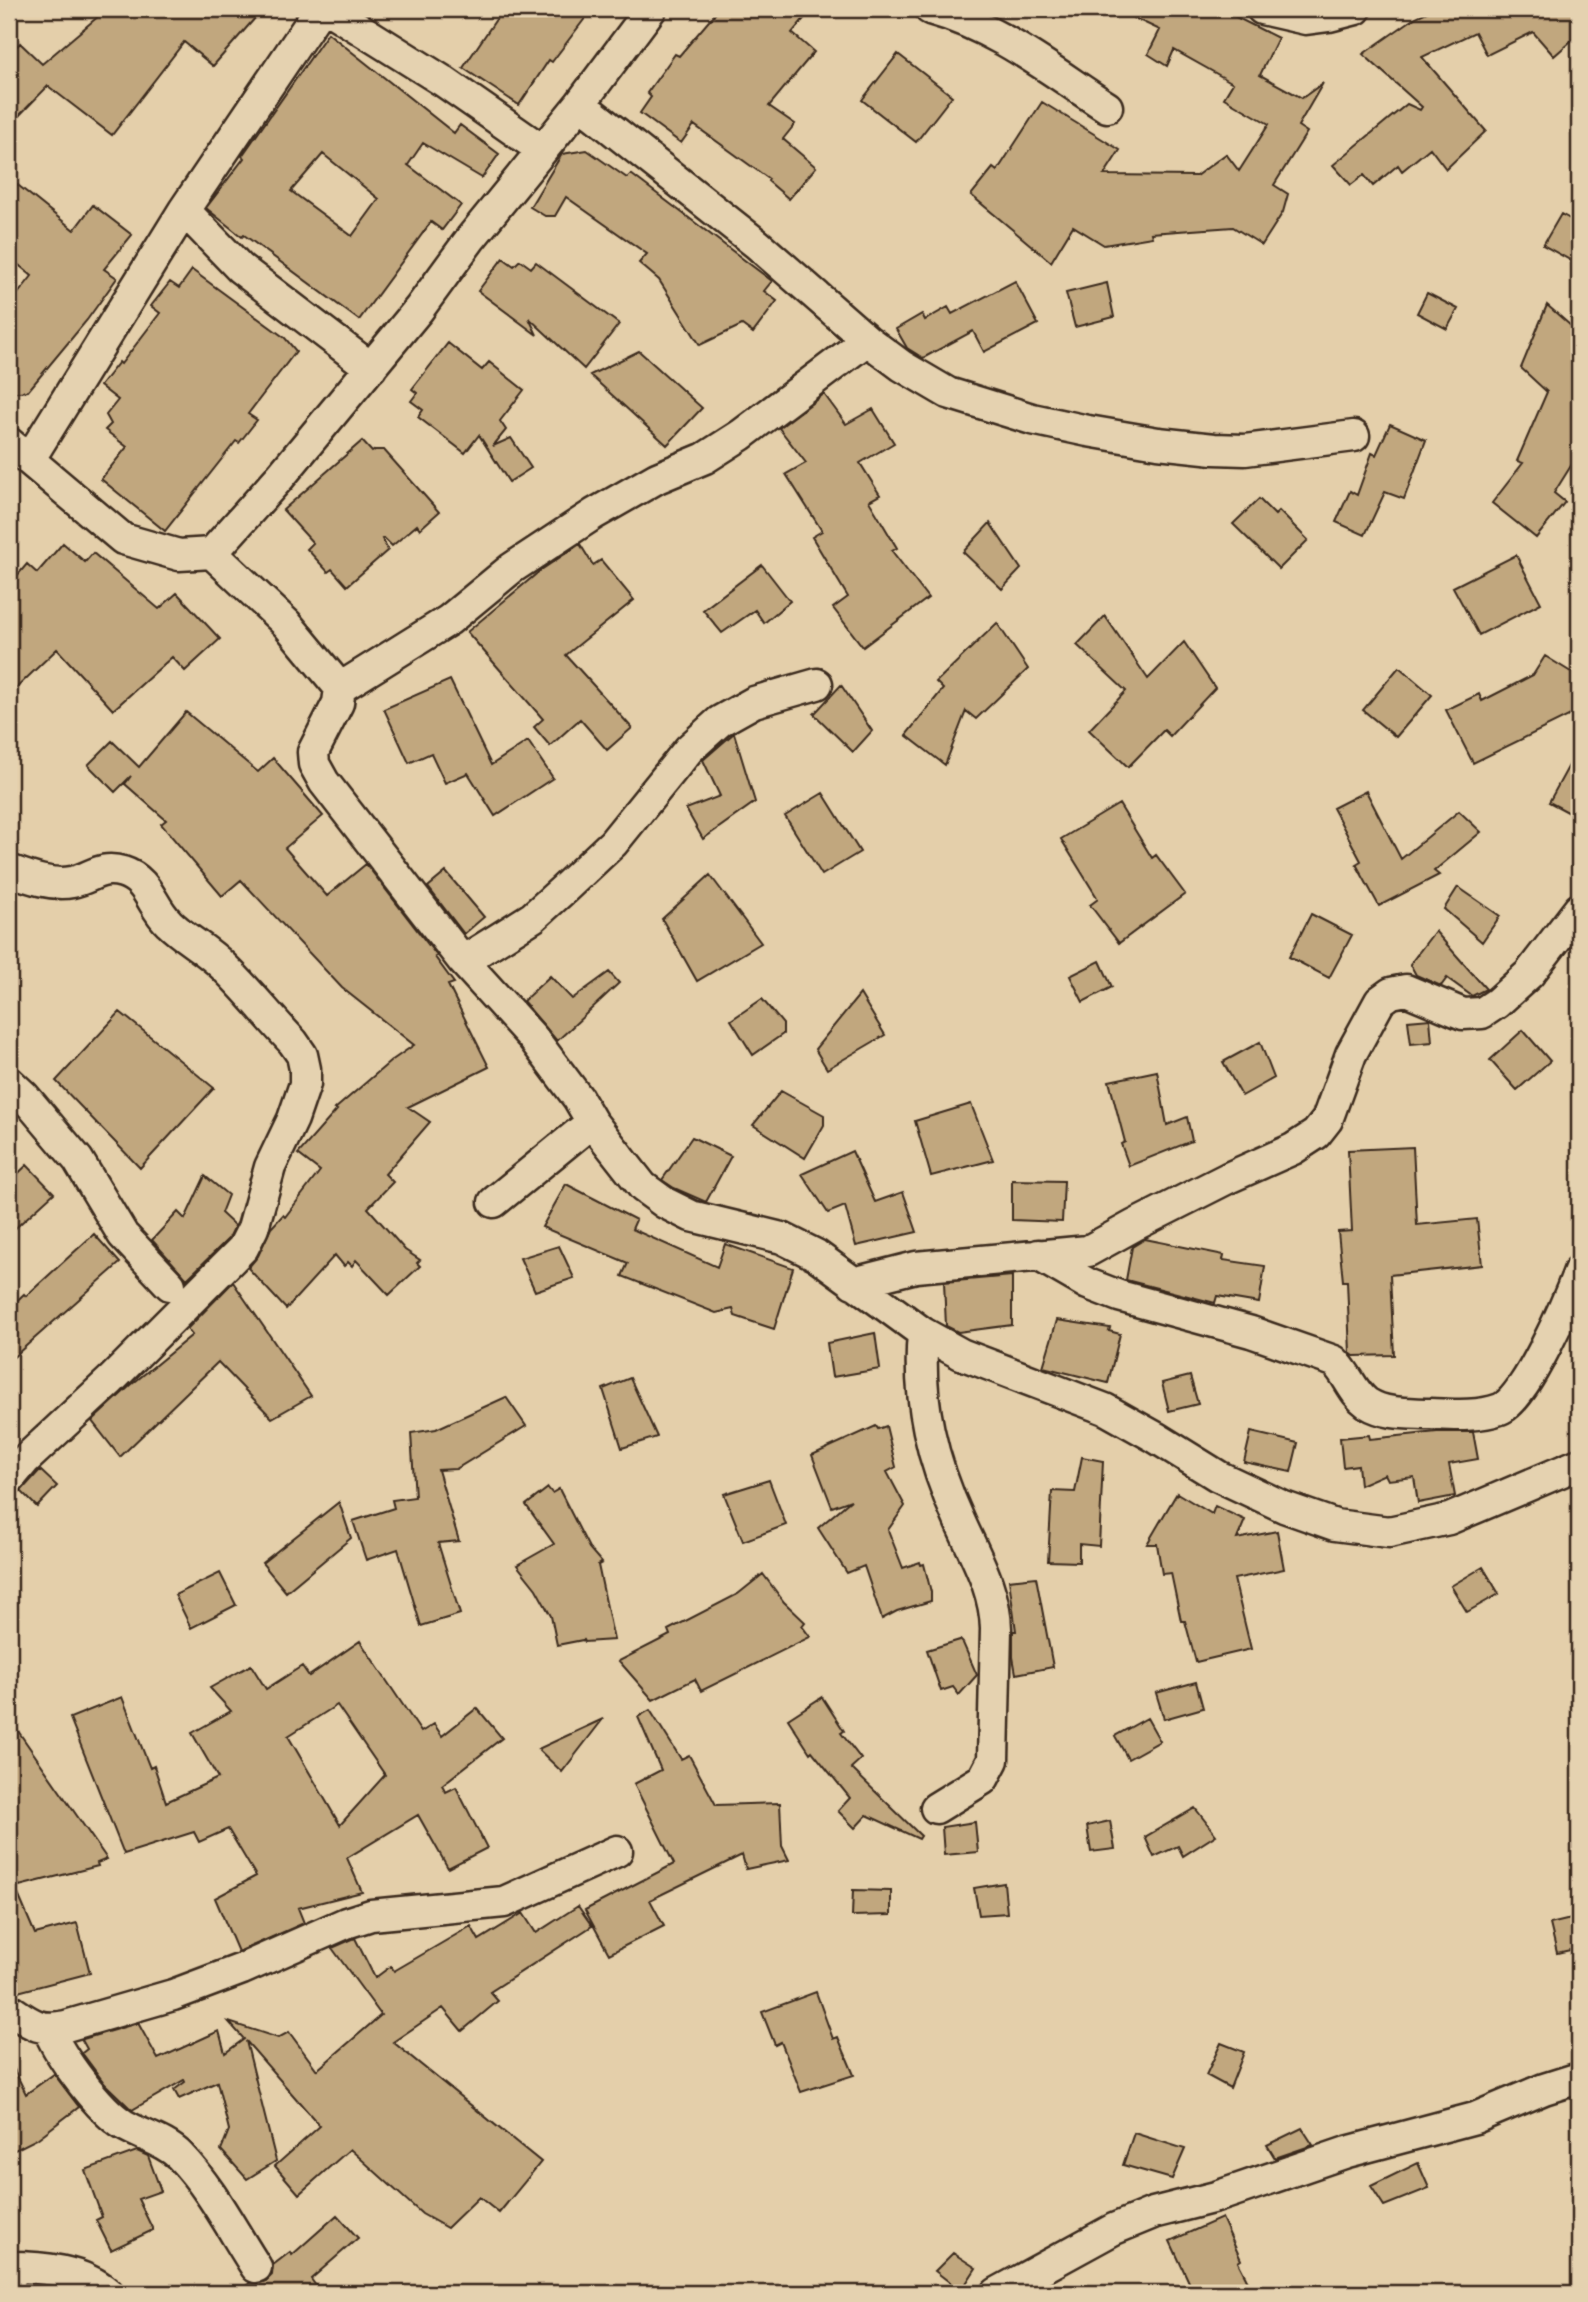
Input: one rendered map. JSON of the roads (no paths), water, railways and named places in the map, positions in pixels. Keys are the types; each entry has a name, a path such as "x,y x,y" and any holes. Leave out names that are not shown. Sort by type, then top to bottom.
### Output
{"street":[{"path":"320,9 19,452 123,539 179,555 212,553 280,477 419,309 471,238 580,104 651,9"},
{"path":"328,9 443,80 542,150"},
{"path":"930,9 966,13 992,33 1107,107"},
{"path":"1262,9 1306,19 1356,9"},
{"path":"580,104 784,267 867,341 902,366 948,393 1031,418 1158,443 1245,450 1354,436"},
{"path":"184,210 240,268 371,368"},
{"path":"340,688 449,620 512,568 594,514 657,478 705,458 741,435 867,341"},
{"path":"212,553 287,624 340,688 338,703 313,752 314,764 324,782 463,961 533,1038 578,1098 592,1122 643,1187 665,1203 691,1216 782,1238 816,1255 923,1333 986,1365 1105,1409 1217,1475 1284,1507 1335,1525 1388,1532 1449,1519 1579,1464"},
{"path":"463,961 533,917 564,889 612,842 689,749 720,721 754,702 817,684"},
{"path":"9,870 32,878 62,883 73,882 97,871 109,870 136,877 166,920 225,967 292,1042 302,1055 305,1069 304,1084 293,1119 270,1167 253,1228 243,1248 190,1303 25,1460 9,1479"},
{"path":"853,1283 915,1267 1088,1251 1135,1224 1293,1149 1316,1134 1327,1120 1352,1054 1380,1000 1391,993 1406,990 1464,1014 1482,1013 1528,974 1579,909"},
{"path":"9,1082 78,1160 124,1235 170,1285"},
{"path":"494,1202 592,1122"},
{"path":"1038,1255 1088,1284 1119,1296 1251,1332 1334,1361 1344,1370 1357,1395 1379,1409 1441,1414 1474,1414 1500,1409 1512,1402 1550,1337 1579,1270"},
{"path":"923,1333 921,1356 925,1419 933,1451 959,1520 988,1582 995,1610 996,1629 993,1760 982,1779 936,1808"},
{"path":"9,2009 32,2024 49,2030 173,1995 371,1915 504,1902 617,1851"},
{"path":"49,2030 65,2060 114,2118 166,2145 180,2156 204,2185 256,2267"},
{"path":"997,2293 1114,2229 1153,2213 1216,2197 1347,2152 1475,2118 1544,2089 1579,2078"},
{"path":"15,2276 37,2267 90,2281 108,2293"}]}
